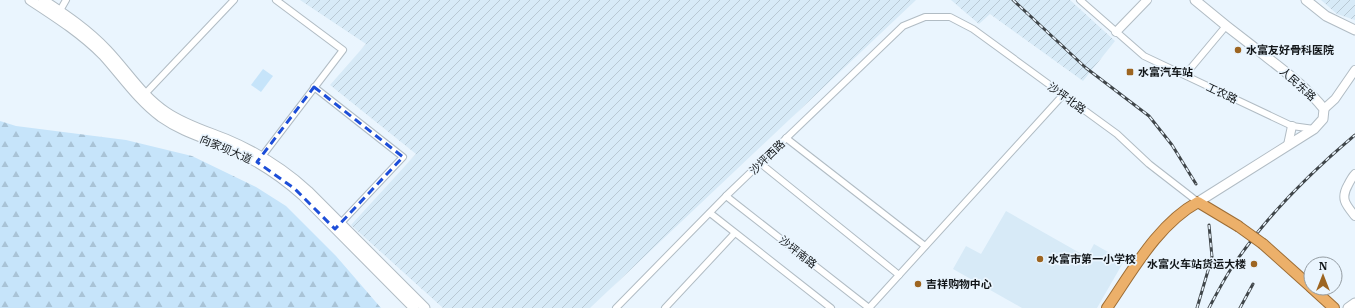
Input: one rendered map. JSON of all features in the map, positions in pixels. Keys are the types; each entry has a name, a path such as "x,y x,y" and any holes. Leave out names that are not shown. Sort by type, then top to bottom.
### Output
{"highway":[{"path":"1107,308 1159,234 1181,213 1198,202 1238,226 1274,252 1303,279"},
{"path":"1321,296 1334,308"}],"main road":[{"name":"向家坝大道","path":"30,0 82,27 99,42 143,96 163,110 181,121 238,144 259,159 282,170 300,184 414,308"},
{"name":"向家坝大道","path":"43,0 58,14"},
{"name":"人民东路","path":"1196,0 1226,26 1280,67 1315,98 1324,109"},
{"path":"1306,0 1326,16 1355,30"},
{"path":"1198,202 1314,129 1323,119 1324,109"},
{"name":"向家坝大道","path":"338,226 425,308"},
{"path":"1348,308 1355,303"}],"street":[{"path":"58,14 66,0"},
{"path":"143,96 234,0"},
{"path":"259,159 343,50 276,0"},
{"name":"工农路","path":"1080,0 1144,56 1292,126 1314,129"},
{"path":"1116,32 1147,0"},
{"name":"沙坪北路","path":"925,17 950,17 973,29 1117,134 1149,164 1198,202"},
{"name":"沙坪西路","path":"616,308 726,196 903,26 925,17"},
{"path":"1185,75 1226,26"},
{"path":"1324,109 1335,99 1355,70"},
{"path":"314,87 404,157 338,226"},
{"path":"869,308 1063,95"},
{"path":"1288,145 1292,126"},
{"path":"786,138 925,246"},
{"path":"760,163 898,275"},
{"path":"1355,174 1344,193 1346,206 1355,216"},
{"name":"沙坪南路","path":"726,196 869,308"},
{"path":"710,213 831,308"},
{"path":"665,308 734,234"}],"highlighted area":[{"path":"314,87 403,157 335,229 295,189 257,162"}],"shaded area":[{"path":"300,0 916,0 590,308 443,308 351,225 416,154 330,85 366,44"},
{"path":"951,0 1070,0 1115,41 1083,81 990,14 979,24"},
{"path":"1321,0 1355,0 1355,20 1337,14"},
{"name":"水富市第一小学校","path":"1006,211 1087,257 1094,244 1124,261 1097,308 1022,308 953,269 966,246 981,254"}],"green space":[{"path":"263,69 273,76 261,92 251,85"},
{"path":"0,121 16,126 126,140 192,156 256,187 286,206 336,256 381,308 0,308"}],"railway":[{"path":"1013,0 1086,68 1149,116 1172,145 1196,184"},
{"path":"1209,308 1231,268 1261,228 1306,179 1355,135"},
{"path":"1197,308 1212,257 1209,225"},
{"path":"1240,308 1253,284"}],"place":[{"name":"水富友好骨科医院","path":"1238,50"},
{"name":"水富汽车站","path":"1130,72"},
{"name":"水富市第一小学校","path":"1040,259"},
{"name":"水富火车站货运大楼","path":"1254,264"},
{"name":"吉祥购物中心","path":"918,284"}]}
